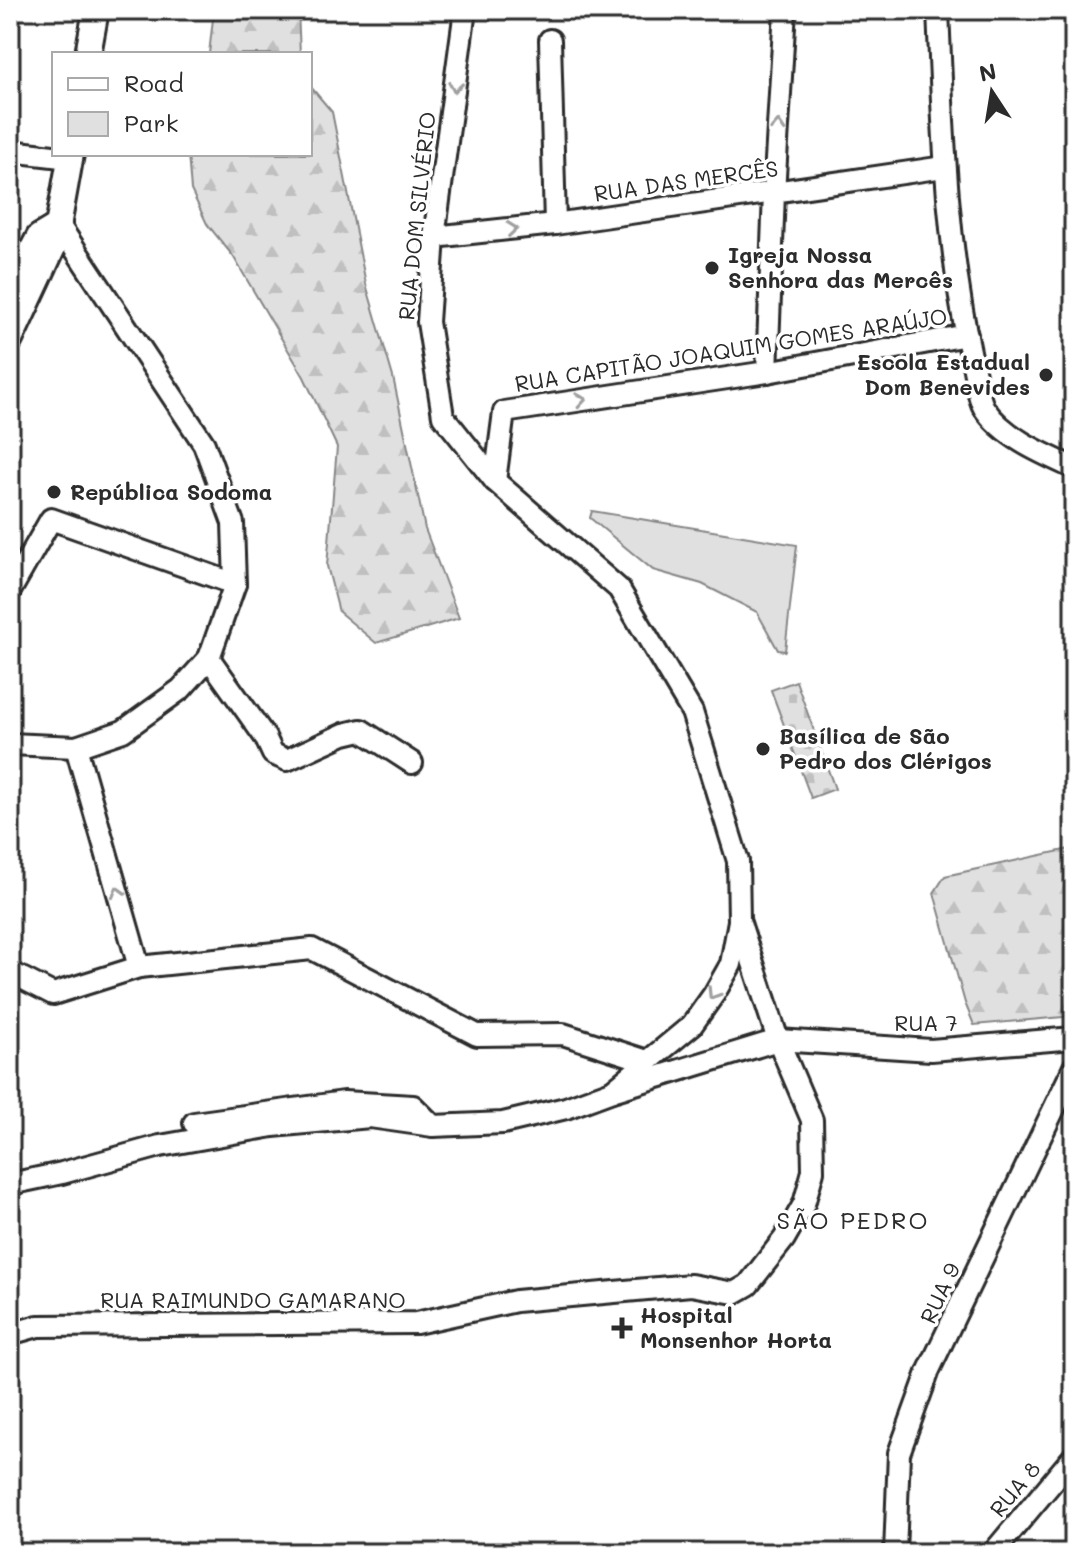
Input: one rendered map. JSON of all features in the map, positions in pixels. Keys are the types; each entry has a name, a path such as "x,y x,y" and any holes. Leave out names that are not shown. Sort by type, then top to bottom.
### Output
{"street":[{"path":"88,52 96,10"},
{"name":"RUA DOM SILVÉRIO","path":"465,10 434,237 428,322 443,416 495,481 619,589 692,712 738,861 739,921"},
{"path":"767,372 785,10"},
{"path":"938,10 944,167 967,335 983,406 999,425 1041,453 1074,468"},
{"path":"550,40 555,224"},
{"path":"10,151 52,154"},
{"path":"10,340 55,243 70,156"},
{"name":"RUA DAS MERCÊS","path":"434,237 555,224 944,167"},
{"path":"10,292 39,237 59,225"},
{"path":"10,744 76,747 123,731 181,689 209,658 235,584 233,523 204,444 59,225"},
{"name":"RUA CAPITÃO JOAQUIM GOMES ARAÚJO","path":"495,481 504,412 767,372 967,335"},
{"path":"10,591 51,519 235,584"},
{"path":"209,658 265,737 273,754 287,760 344,734 361,730 412,763"},
{"path":"76,747 139,967"},
{"path":"10,1184 160,1146 273,1126 370,1117 433,1126 503,1123 566,1108 778,1040 739,921"},
{"path":"612,1091 692,1025 731,964 739,921"},
{"path":"10,972 53,994 139,967 312,949 477,1035 563,1034 647,1061"},
{"name":"RUA 7","path":"778,1040 931,1050 1074,1038"},
{"name":"RUA RAIMUNDO GAMARANO","path":"10,1334 38,1326 416,1323 516,1301 632,1289 691,1285 734,1293 748,1285 784,1239 804,1204 813,1171 812,1120 778,1040"},
{"name":"RUA 9","path":"895,1553 899,1453 929,1370 1074,1067"},
{"path":"194,1123 344,1102 413,1106 433,1126"},
{"name":"RUA 8","path":"993,1553 1074,1456"}],"green space":[{"path":"214,10 298,10 300,52 209,52"},
{"path":"312,88 332,112 366,284 393,377 425,529 459,618 376,643 339,612 327,566 337,447 304,377 233,256 207,224 191,190 188,156 312,156"},
{"path":"592,511 797,545 785,651 778,650 757,612 702,584 653,570 590,518"},
{"path":"796,681 835,789 811,798 771,690"},
{"path":"1074,848 1074,1016 974,1025 934,893 945,876"}],"place":[{"name":"Igreja Nossa Senhora das Mercês","path":"712,268"},
{"name":"Escola Estadual Dom Benevides","path":"1046,375"},
{"name":"República Sodoma","path":"54,492"},
{"name":"Basílica de São Pedro dos Clérigos","path":"763,749"},
{"name":"Hospital Monsenhor Horta","path":"622,1328"}],"district":[{"name":"SÃO PEDRO","path":"853,1221"}]}
